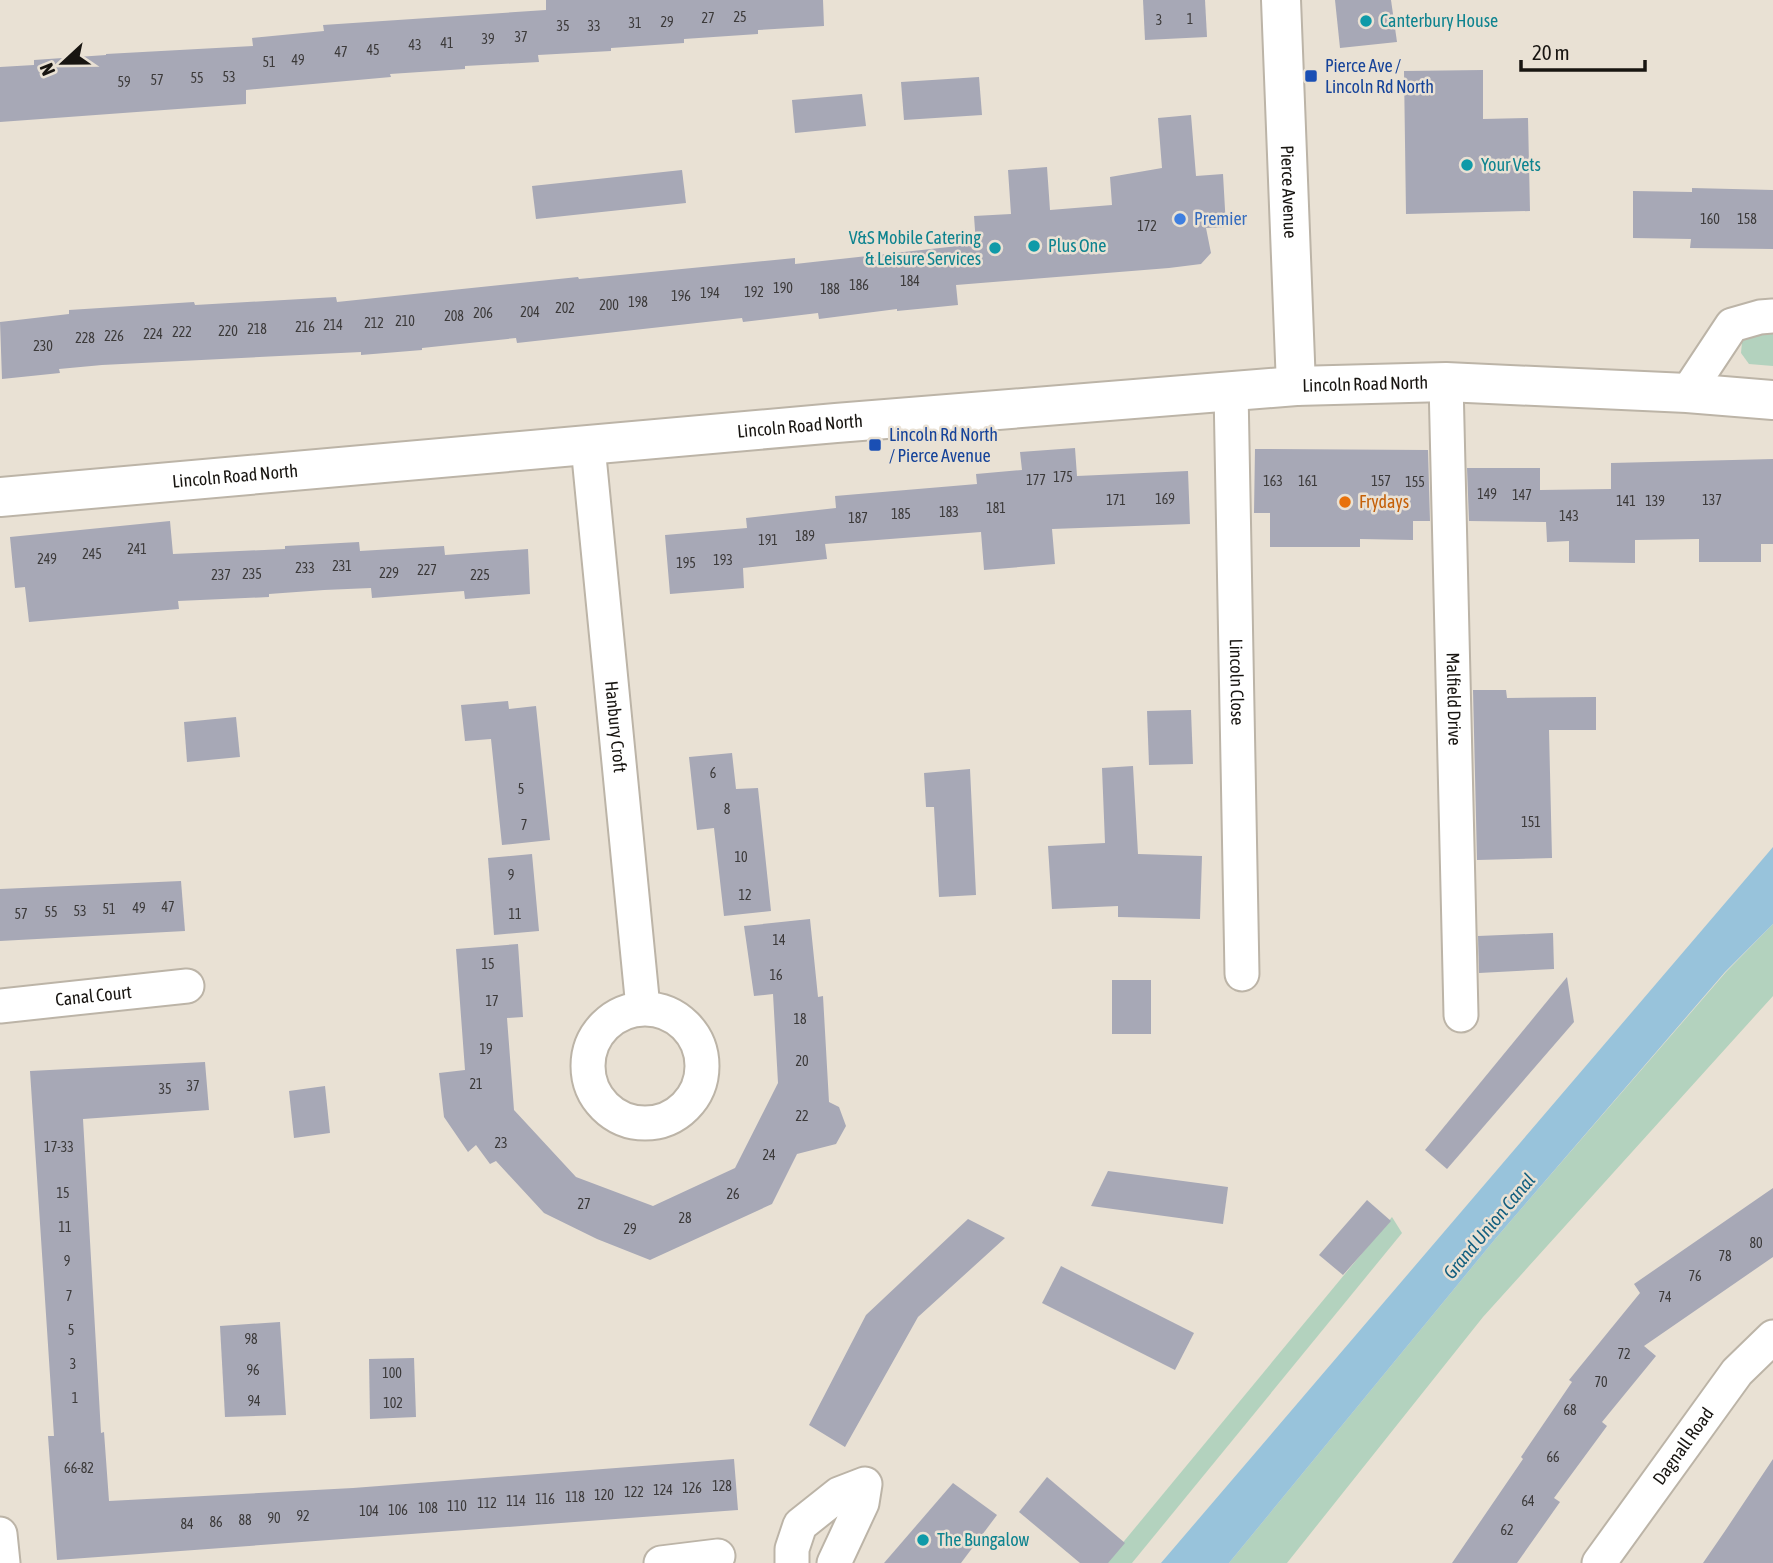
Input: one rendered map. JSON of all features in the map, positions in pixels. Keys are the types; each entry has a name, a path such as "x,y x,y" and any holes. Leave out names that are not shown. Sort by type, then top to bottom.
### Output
{"street":[{"name":"Pierce Avenue","path":"1281,0 1296,386"},
{"path":"1687,393 1732,325 1773,316"},
{"name":"Lincoln Road North","path":"0,497 1296,386 1446,382 1687,393 1773,400"},
{"name":"Malfield Drive","path":"1446,382 1461,1015"},
{"name":"Lincoln Close","path":"1231,390 1242,974"},
{"name":"Hanbury Croft","path":"588,446 643,1008"},
{"name":"Canal Court","path":"0,1006 187,986"},
{"name":"Dagnall Road","path":"1599,1563 1737,1372 1773,1338"},
{"path":"792,1563 792,1549 800,1525 839,1494 865,1484 862,1503 834,1563"},
{"path":"0,1534 3,1563"},
{"path":"661,1563 718,1556"}],"green space":[{"path":"1773,332 1773,366 1749,364 1741,353 1742,342 1749,333"},
{"path":"1773,924 1773,996 1483,1317 1287,1563 1229,1563 1496,1238 1726,972"},
{"path":"1392,1217 1402,1233 1132,1563 1106,1563"}],"water":[{"name":"Grand Union Canal","path":"1773,847 1773,924 1725,972 1496,1238 1229,1563 1161,1563"}],"building":[{"path":"546,0 823,0 824,26 758,30 758,34 684,39 684,43 611,48 611,51 538,55 539,62 465,66 465,69 390,74 391,77 246,90 246,104 0,122 0,67 34,65 34,60 106,54 253,46 252,38 324,31 323,25 546,10"},
{"path":"1143,0 1205,0 1207,37 1145,40"},
{"name":"Canterbury House","path":"1335,0 1391,0 1397,42 1340,48"},
{"name":"Your Vets","path":"1483,70 1483,119 1528,118 1530,211 1406,214 1404,71"},
{"path":"979,77 982,115 904,120 901,82"},
{"path":"862,94 866,126 795,133 792,100"},
{"path":"1191,115 1196,176 1223,174 1226,227 1206,228 1211,253 1201,264 956,285 958,305 897,309 819,319 818,313 743,322 742,318 517,343 516,338 361,355 361,352 102,365 2,379 0,322 69,314 69,310 336,297 337,302 795,258 795,264 976,244 974,216 1011,214 1008,170 1047,167 1050,210 1112,205 1110,177 1162,168 1158,118"},
{"path":"682,170 686,203 536,219 532,186"},
{"path":"1692,188 1773,190 1773,249 1690,248 1691,239 1633,238 1633,191 1692,192"},
{"path":"1075,448 1077,476 1188,471 1190,524 1052,529 1055,564 984,570 981,532 825,544 827,559 743,568 744,588 670,594 665,535 747,528 746,518 836,508 835,496 977,484 976,474 1022,470 1020,452"},
{"path":"1255,449 1428,450 1430,521 1413,521 1413,540 1360,539 1360,547 1270,547 1270,513 1254,513"},
{"path":"1773,459 1773,544 1761,544 1761,562 1699,562 1699,539 1635,540 1635,563 1569,562 1569,541 1547,542 1546,522 1469,521 1467,468 1540,468 1540,490 1611,489 1611,463"},
{"path":"170,521 173,554 285,549 285,546 359,542 360,551 444,546 445,555 528,549 530,594 465,599 464,591 372,598 371,588 324,590 269,594 269,597 178,601 179,609 29,622 25,587 15,588 10,537"},
{"path":"1473,690 1506,690 1507,698 1596,697 1596,730 1549,730 1552,858 1477,860"},
{"path":"508,701 509,709 536,706 550,840 502,845 491,739 465,741 461,705"},
{"path":"1191,710 1193,764 1149,765 1147,711"},
{"path":"236,717 240,757 187,762 184,722"},
{"path":"732,753 736,789 758,788 771,911 724,916 714,828 697,830 689,757"},
{"path":"1133,766 1138,854 1202,856 1200,919 1118,917 1118,906 1052,909 1048,846 1105,843 1102,768"},
{"path":"970,769 976,895 939,897 934,807 926,807 924,773"},
{"path":"532,854 539,931 494,935 488,858"},
{"path":"181,881 185,931 0,941 0,889"},
{"path":"810,919 818,997 823,996 829,1102 839,1107 846,1126 836,1144 797,1154 772,1204 650,1260 597,1239 544,1213 496,1161 490,1164 476,1145 468,1152 444,1117 439,1073 465,1070 456,949 518,944 523,1017 507,1018 514,1110 576,1177 653,1206 735,1168 778,1083 773,994 754,996 744,926"},
{"path":"1553,933 1554,969 1479,973 1478,936"},
{"path":"1567,977 1574,1022 1447,1169 1425,1150"},
{"path":"1112,980 1151,980 1151,1034 1112,1034"},
{"path":"205,1062 209,1110 83,1119 101,1433 104,1432 109,1501 353,1488 734,1459 738,1510 57,1560 48,1436 54,1436 30,1071"},
{"path":"325,1086 330,1133 294,1138 289,1091"},
{"path":"1108,1171 1228,1187 1223,1224 1091,1206"},
{"path":"1773,1188 1773,1257 1644,1346 1656,1356 1602,1422 1607,1426 1554,1498 1560,1502 1517,1563 1452,1563 1523,1459 1521,1457 1572,1382 1569,1380 1640,1293 1634,1284"},
{"path":"1367,1200 1391,1221 1343,1275 1319,1255"},
{"path":"968,1219 1005,1238 918,1317 845,1447 809,1425 866,1315"},
{"path":"1061,1266 1194,1333 1175,1370 1042,1303"},
{"path":"280,1322 286,1415 225,1417 220,1326"},
{"path":"414,1358 416,1417 370,1419 369,1359"},
{"path":"1773,1459 1773,1563 1703,1563 1725,1531"},
{"path":"1047,1477 1125,1543 1108,1563 1080,1563 1019,1512"},
{"path":"953,1483 997,1515 961,1563 884,1563"}],"place":[{"name":"Canterbury House","path":"1366,21"},
{"name":"Pierce Ave / Lincoln Rd North","path":"1311,76"},
{"name":"Your Vets","path":"1467,165"},
{"name":"Premier","path":"1180,219"},
{"name":"Plus One","path":"1034,246"},
{"name":"V&S Mobile Catering & Leisure Services","path":"995,248"},
{"name":"Lincoln Rd North / Pierce Avenue","path":"875,445"},
{"name":"Frydays","path":"1345,502"},
{"name":"The Bungalow","path":"923,1540"}]}
